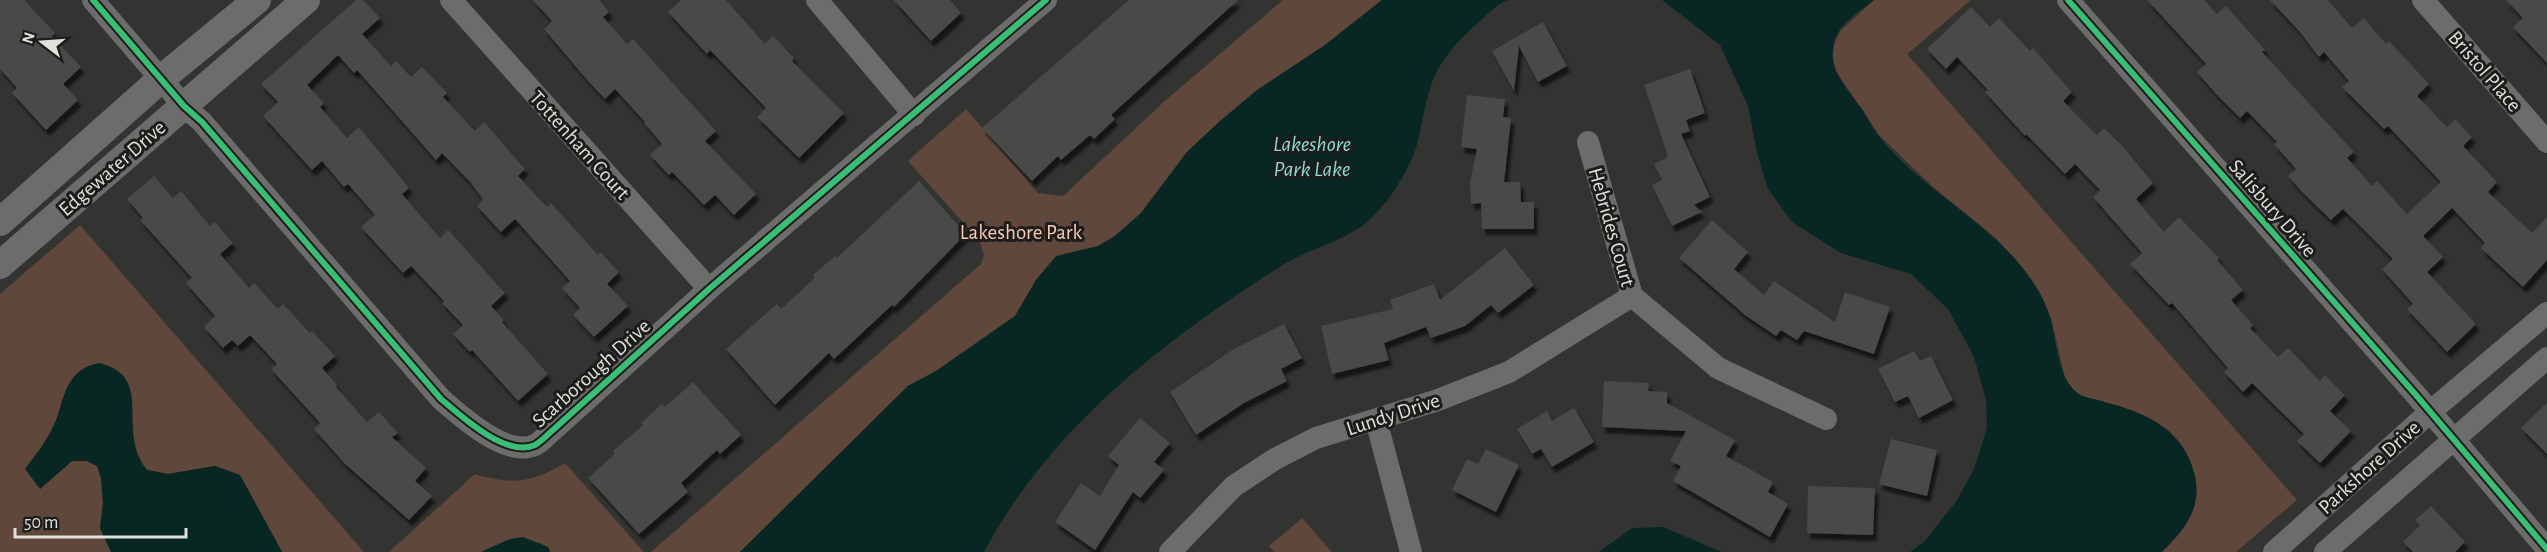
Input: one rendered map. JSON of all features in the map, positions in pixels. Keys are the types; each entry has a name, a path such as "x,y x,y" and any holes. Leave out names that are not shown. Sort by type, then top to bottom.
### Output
{"street":[{"name":"Scarborough Drive","path":"93,0 184,106 202,122 441,399 476,429 515,447 535,445 541,440 709,289 1046,0"},
{"name":"Edgewater Drive","path":"0,222 161,79 257,0"},
{"name":"Edgewater Drive","path":"0,265 306,0"},
{"name":"Tottenham Court","path":"451,0 709,289"},
{"path":"817,0 914,115"},
{"name":"Salisbury Drive","path":"2068,0 2453,438 2547,549"},
{"name":"Bristol Place","path":"2423,0 2547,142"},
{"name":"Hebrides Court","path":"1588,142 1632,296 1718,368 1826,418"},
{"name":"Lundy Drive","path":"1170,552 1234,486 1275,459 1316,438 1438,400 1509,372 1632,296"},
{"name":"Parkshore Drive","path":"2274,552 2430,412 2547,313"},
{"name":"Parkshore Drive","path":"2325,552 2547,358"},
{"path":"1376,420 1411,552"}],"green space":[{"name":"Lakeshore Park","path":"1283,0 1382,0 1325,45 1257,90 1219,122 1187,152 1141,213 1115,236 1098,246 1056,257 1036,280 1015,316 936,371 908,386 740,552 651,552 981,264 984,255 979,240 908,161 966,109 1038,193 1063,196 1166,100"},
{"path":"1874,0 1971,0 1907,54 2297,500 2236,552 2162,552 2184,527 2196,499 2195,476 2179,442 2167,430 2136,412 2082,396 2072,390 2066,382 2051,318 2021,266 1996,238 1933,187 1878,134 1836,71 1832,59 1840,31"},
{"path":"80,225 364,552 282,552 240,475 215,466 168,474 147,470 134,443 132,394 56,421 42,446 40,489 72,461 87,461 97,466 101,478 103,503 100,528 111,552 0,552 0,294"},
{"path":"565,463 644,552 550,552 541,543 510,539 481,552 389,552 475,474 500,480 522,480 542,475"},
{"path":"1302,518 1332,552 1274,552 1269,546"}],"water":[{"name":"Lakeshore Park Lake","path":"1382,0 1508,0 1496,7 1468,32 1440,66 1431,85 1412,158 1379,211 1353,232 1291,260 1237,294 1153,356 1113,390 1042,465 1011,507 984,552 740,552 908,386 936,371 1015,316 1036,280 1056,256 1098,246 1115,236 1141,213 1187,152 1219,122 1257,90 1325,45"},
{"path":"1662,0 1874,0 1850,18 1837,36 1834,43 1833,61 1838,76 1864,111 1878,135 1893,152 1909,168 2000,243 2025,271 2046,306 2061,368 2073,388 2082,396 2119,406 2152,420 2179,442 2195,476 2196,499 2184,527 2162,552 1910,552 1925,541 1957,500 1974,469 1987,428 1986,400 1974,357 1948,309 1911,274 1841,253 1792,222 1768,189 1757,153 1748,106 1720,45"},
{"path":"99,363 116,370 126,380 131,392 134,438 138,454 147,470 168,474 215,466 240,475 282,552 111,552 100,528 103,503 101,478 97,466 87,461 72,461 40,489 25,469 52,430 71,380 87,367"},
{"path":"1663,527 1722,552 1599,552 1632,528"},
{"path":"523,537 548,547 550,552 481,552 510,539"}],"building":[{"path":"0,0 24,0 55,33 52,36 81,67 63,84 78,100 46,130 12,93 17,88 0,69"},
{"path":"356,0 363,0 380,18 362,34 391,66 396,61 411,77 422,67 447,93 443,97 475,131 484,122 525,169 518,176 547,207 551,203 598,255 600,252 619,272 607,284 628,306 594,337 573,315 580,308 562,288 570,281 515,219 501,232 477,206 483,199 471,183 442,153 436,160 357,70 354,73 338,55 307,85 324,103 320,107 347,138 359,127 409,188 402,194 440,238 448,230 505,293 491,306 504,320 502,322 548,374 518,401 472,350 470,352 453,334 463,325 442,303 444,301 411,266 403,273 361,227 375,215 348,184 344,187 322,161 312,170 263,116 278,102 261,84"},
{"path":"533,0 599,0 609,12 603,17 627,44 633,39 716,131 705,141 756,194 734,215 715,195 704,205 672,172 669,175 650,155 662,144 645,122 615,89 605,99 588,81 544,29 552,21"},
{"path":"681,0 726,0 765,44 773,36 794,58 792,61 844,113 799,158 757,117 766,108 710,50 707,54 668,12"},
{"path":"894,0 950,0 961,13 931,41"},
{"path":"1129,0 1238,0 1111,115 1115,119 1094,139 1090,135 1061,160 1058,156 1032,181 982,128"},
{"path":"2147,0 2204,0 2217,14 2226,6 2265,50 2262,52 2354,152 2347,158 2372,186 2377,181 2407,214 2441,182 2388,126 2384,129 2342,87 2349,81 2324,52 2319,57 2300,32 2270,0 2328,0 2352,28 2364,18 2386,44 2389,41 2429,84 2417,96 2447,127 2455,119 2472,137 2463,146 2497,182 2488,192 2532,233 2547,217 2547,260 2523,287 2481,248 2485,243 2452,208 2423,236 2443,257 2427,272 2476,324 2447,352 2407,309 2413,304 2382,269 2393,259 2343,209 2331,220 2305,195 2288,176 2296,169 2274,144 2277,142 2247,111 2240,118 2216,94 2197,72 2206,64"},
{"path":"2506,0 2547,0 2547,63 2513,27 2523,18"},
{"path":"1971,7 1990,27 1999,18 2030,51 2033,48 2072,92 2063,101 2097,135 2104,128 2125,149 2153,183 2136,199 2164,232 2179,217 2219,258 2217,260 2243,290 2231,300 2253,325 2250,328 2278,357 2288,348 2320,381 2325,375 2345,395 2330,411 2351,431 2320,463 2297,441 2304,434 2252,383 2243,392 2224,372 2228,368 2172,303 2169,305 2130,264 2142,253 2093,197 2100,190 2075,164 2065,174 2026,134 2025,136 1985,92 1988,90 1957,57 1946,69 1927,49"},
{"path":"1543,22 1567,66 1538,82 1519,46 1514,91 1492,51"},
{"path":"1690,69 1705,113 1686,120 1690,131 1681,134 1710,197 1694,205 1702,212 1672,226 1652,185 1662,180 1654,164 1668,157 1644,85"},
{"path":"1467,95 1505,99 1503,117 1511,118 1504,182 1520,182 1521,202 1534,202 1534,229 1482,229 1481,203 1471,204 1470,182 1477,149 1461,147"},
{"path":"154,176 173,198 181,191 210,226 215,222 233,243 220,254 249,288 254,283 278,309 283,304 310,333 312,331 335,356 322,368 337,385 336,387 367,422 379,412 398,433 392,437 426,468 415,481 432,496 409,520 345,464 314,429 320,423 271,369 277,364 250,335 238,346 232,340 223,348 204,327 215,316 186,283 192,278 140,220 143,218 127,199"},
{"path":"919,181 966,234 894,307 892,305 834,359 829,353 775,405 726,349 777,304 781,309 815,278 813,275 835,256 837,258"},
{"path":"1712,220 1748,252 1734,269 1764,295 1774,281 1835,322 1845,292 1890,307 1874,354 1804,331 1797,340 1781,330 1776,336 1745,315 1679,258"},
{"path":"1505,248 1534,285 1498,313 1491,305 1465,326 1431,338 1426,327 1384,343 1389,360 1332,374 1321,326 1393,309 1390,300 1434,284 1440,300"},
{"path":"1284,324 1302,358 1281,369 1287,381 1244,403 1196,435 1170,392 1234,349"},
{"path":"1914,351 1920,361 1931,356 1953,400 1919,418 1908,396 1895,402 1878,369"},
{"path":"1604,381 1649,383 1648,391 1667,392 1667,403 1735,440 1726,456 1773,482 1768,492 1788,504 1770,537 1673,481 1681,466 1670,461 1686,431 1602,427"},
{"path":"693,382 741,435 720,454 717,450 681,483 688,492 639,534 588,478 615,454 613,451 643,425 641,423 662,404 665,407"},
{"path":"2547,403 2547,454 2521,428"},
{"path":"1574,408 1594,442 1552,467 1541,449 1532,454 1517,429 1547,411 1552,421"},
{"path":"1140,418 1170,443 1154,462 1164,470 1140,498 1133,492 1095,550 1055,522 1081,483 1100,496 1119,465 1108,456"},
{"path":"1891,439 1937,450 1927,496 1879,484"},
{"path":"1486,449 1519,465 1496,512 1452,490 1467,459 1478,464"},
{"path":"1808,486 1875,488 1873,535 1807,533"},
{"path":"2431,506 2465,542 2455,552 2413,552 2403,542 2420,525 2415,520"}],"cycle path":[{"path":"93,0 184,106 202,122 441,399 498,441 511,446 523,447 535,445 542,440 709,289 1046,0"},
{"path":"2068,0 2416,395 2547,549"}]}
